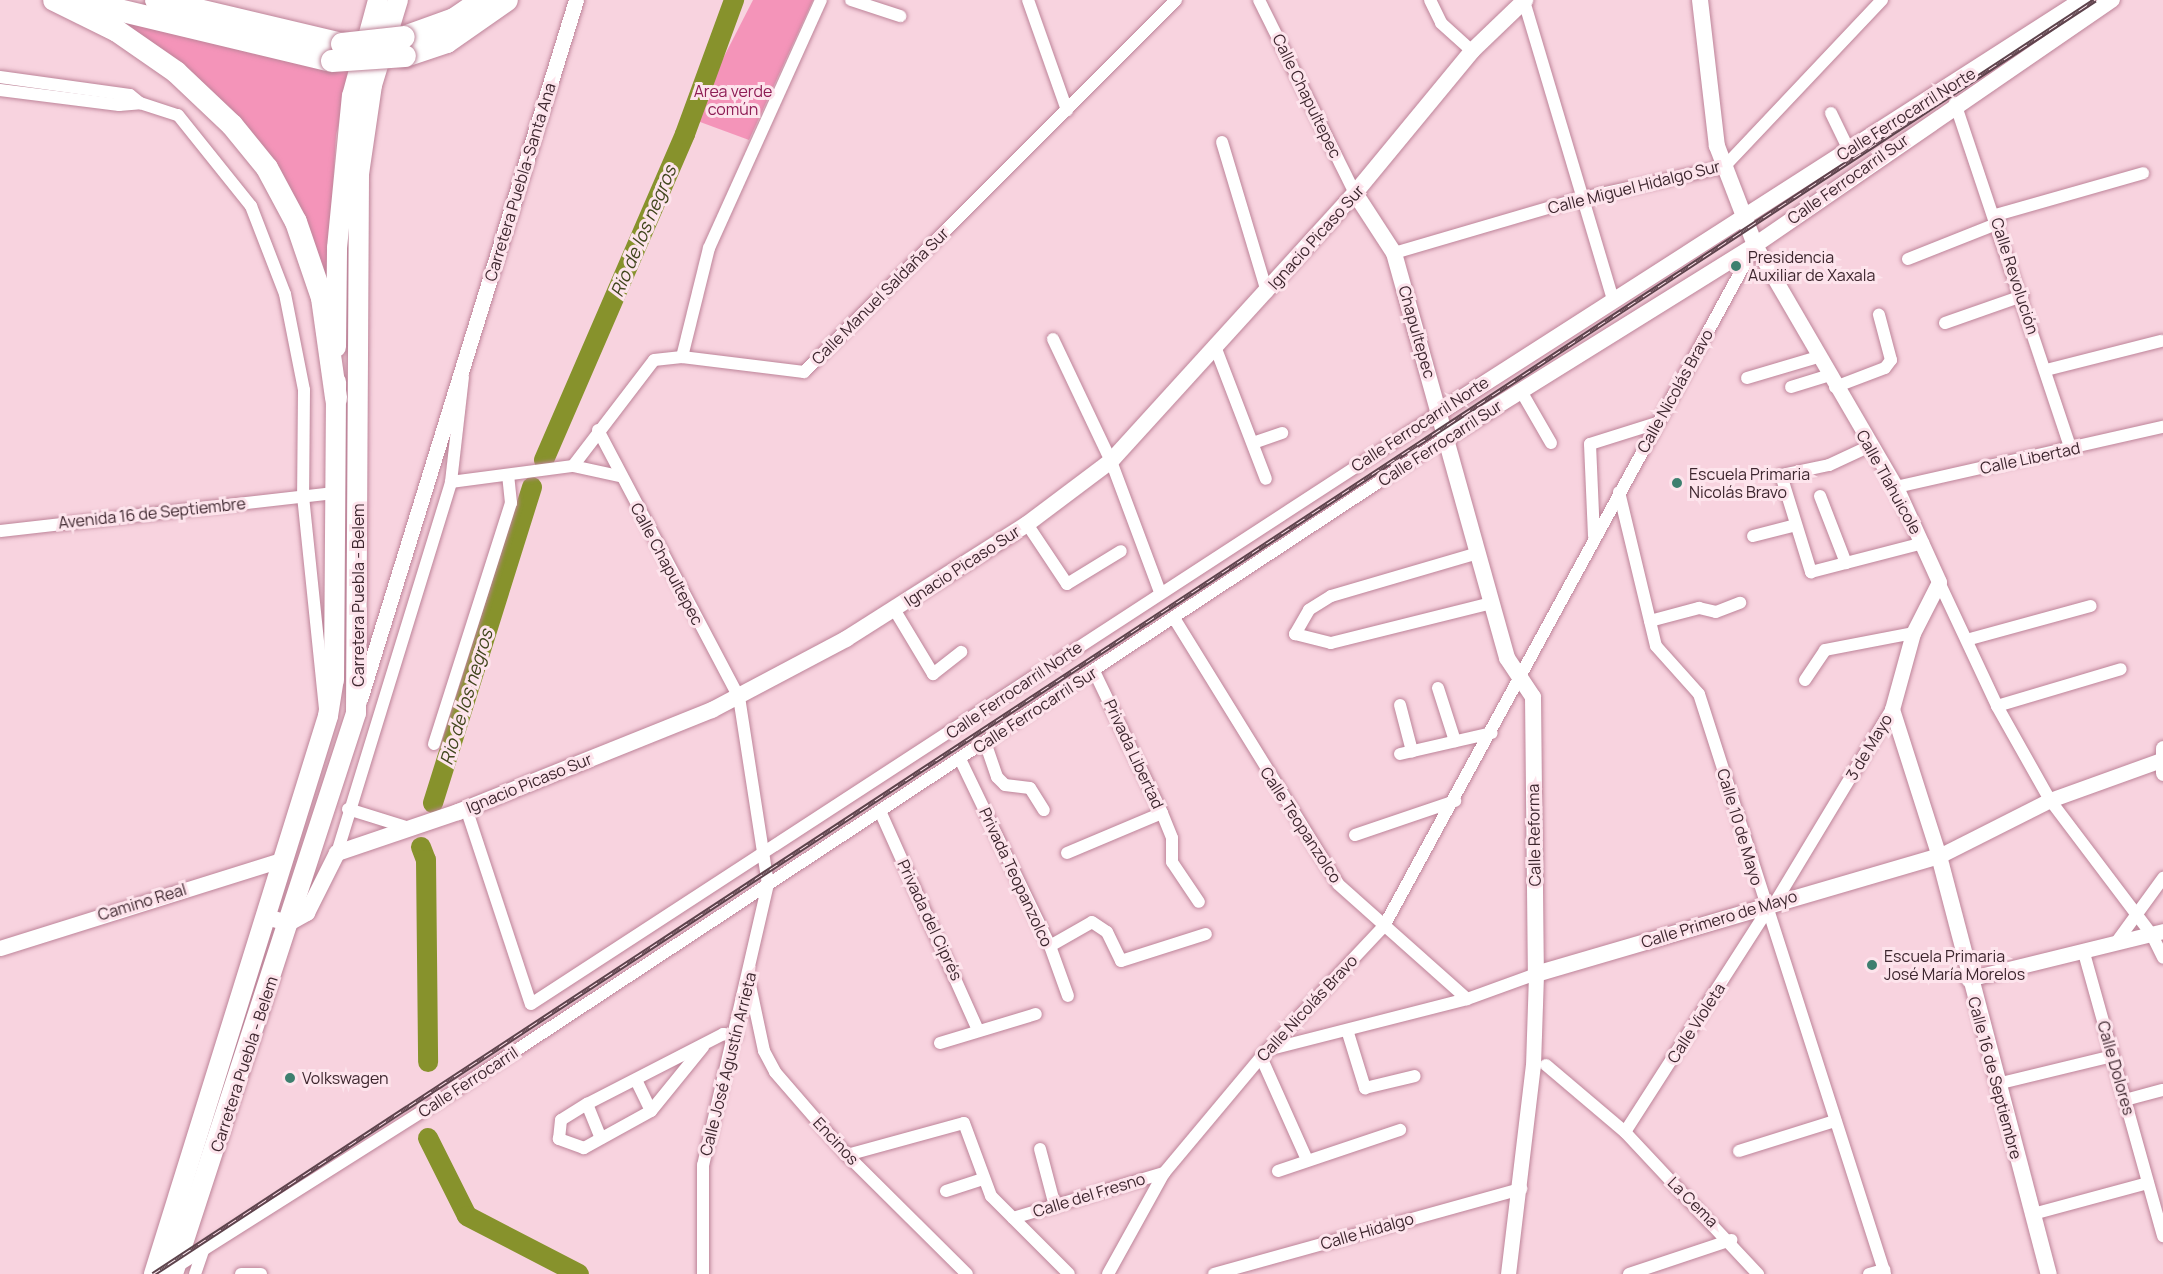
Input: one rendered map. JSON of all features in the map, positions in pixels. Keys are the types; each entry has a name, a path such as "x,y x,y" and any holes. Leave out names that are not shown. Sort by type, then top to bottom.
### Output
{"highway":[{"path":"54,0 117,31 176,72 232,124 267,168 296,222 322,298 336,398"},
{"path":"77,0 337,53 447,42 507,0"},
{"path":"156,0 337,53"},
{"path":"405,46 454,19 482,0"}],"main road":[{"name":"Carretera Puebla - Belem","path":"154,1274 328,716 334,680 338,248 352,96 378,0"},
{"name":"Carretera Puebla - Belem","path":"171,1272 289,923 356,713 359,174 372,85 398,0"},
{"name":"Ignacio Picaso Sur","path":"337,853 466,808 739,698 894,609 1027,524 1111,462 1355,193 1472,51 1525,0"},
{"name":"Calle Tlahuicole","path":"1700,0 1724,167 1740,216 1755,245"},
{"name":"Calle Ferrocarril Norte","path":"1440,412 1740,216 1849,150 2082,0"},
{"name":"Calle Ferrocarril Sur","path":"1447,437 1755,245 1955,103 2112,0"},
{"name":"Calle Chapultepec","path":"1355,193 1394,253"},
{"name":"Chapultepec","path":"1394,253 1440,412"},
{"name":"Calle Reforma","path":"1440,412 1507,658 1533,697 1536,974"},
{"path":"266,917 289,923 315,904 337,853"},
{"name":"Calle Primero de Mayo","path":"1536,974 1939,856"},
{"name":"Calle 16 de Septiembre","path":"1939,856 1968,979 2049,1274"}],"street":[{"name":"Carretera Puebla-Santa Ana","path":"356,713 576,0"},
{"path":"682,357 709,248 821,0"},
{"path":"851,0 900,16"},
{"path":"1028,0 1067,110"},
{"name":"Calle Manuel Saldaña Sur","path":"573,466 598,430 654,360 682,357 804,372 1176,0"},
{"name":"Calle Chapultepec","path":"1259,0 1355,193"},
{"path":"1430,0 1441,23 1472,51"},
{"path":"1525,0 1613,300"},
{"name":"Calle Miguel Hidalgo Sur","path":"1394,253 1582,198 1724,167 1882,0"},
{"path":"0,77 130,95 140,103 178,115 251,206 285,294 304,390 303,496 322,704 328,716"},
{"path":"0,90 119,105 140,103"},
{"name":"Calle Revolución","path":"1955,103 1997,219 2071,450"},
{"path":"1832,113 1849,150"},
{"path":"1222,142 1267,292"},
{"path":"1908,259 1997,219 2143,172"},
{"name":"Calle Tlahuicole","path":"1755,245 1832,382 1896,487 1939,582 1970,639 1997,706 2050,800 2137,916 2158,933 2163,958"},
{"name":"Calle Nicolás Bravo","path":"1108,1274 1164,1173 1264,1054 1384,926 1455,801 1594,536 1755,245"},
{"path":"1945,323 2022,296"},
{"path":"1791,387 1832,382 1885,368 1891,360 1879,315"},
{"path":"1053,339 1111,462 1160,592"},
{"path":"2046,370 2161,341"},
{"path":"1215,349 1266,479"},
{"path":"1747,378 1818,357"},
{"path":"337,853 348,809 451,482 462,413 463,364"},
{"path":"1521,391 1551,443"},
{"name":"Calle Ferrocarril Norte","path":"764,856 1160,592 1440,412"},
{"path":"1594,536 1590,444 1657,423"},
{"name":"Calle Libertad","path":"1896,487 2071,450 2163,427"},
{"name":"Calle Chapultepec","path":"598,430 620,476 739,698 764,856"},
{"path":"1253,443 1282,433"},
{"name":"Calle Ferrocarril Sur","path":"768,884 1447,437"},
{"path":"1870,446 1828,465 1781,475 1811,572 1923,543"},
{"path":"451,482 573,466 620,476"},
{"path":"434,744 511,503 508,476"},
{"name":"Calle 10 de Mayo","path":"1619,492 1656,646 1699,694 1769,906 1884,1272"},
{"name":"Avenida 16 de Septiembre","path":"0,531 335,493"},
{"path":"1820,496 1846,563"},
{"path":"1027,524 1067,584 1122,551"},
{"path":"1753,536 1796,525"},
{"path":"1478,553 1331,596 1310,610 1295,634 1331,643 1387,633 1491,603"},
{"name":"3 de Mayo","path":"1769,906 1892,709 1913,633 1939,582"},
{"path":"1650,621 1699,608 1716,612 1740,603"},
{"path":"1970,639 2091,606"},
{"path":"894,609 933,674 961,652"},
{"name":"Calle Teopanzolco","path":"1174,618 1321,861 1338,884 1467,999"},
{"path":"1805,680 1825,650 1913,633"},
{"path":"1997,706 2121,669"},
{"name":"Privada Libertad","path":"1094,671 1162,813 1172,838 1172,862 1199,902"},
{"path":"1438,688 1455,741"},
{"path":"1400,705 1412,751"},
{"name":"Calle 16 de Septiembre","path":"1892,709 1939,856"},
{"path":"1400,754 1492,732"},
{"path":"986,742 997,777 1005,785 1034,791 1044,810"},
{"name":"Privada Teopanzolco","path":"960,759 1050,946 1068,996"},
{"name":"Calle Primero de Mayo","path":"1939,856 2050,800 2163,760"},
{"path":"1355,835 1455,801"},
{"path":"466,808 531,1004 764,856"},
{"path":"348,809 409,828"},
{"name":"Privada del Ciprés","path":"880,811 978,1030"},
{"path":"1067,853 1162,813"},
{"name":"Calle José Agustín Arrieta","path":"703,1274 703,1165 749,981 768,884 764,856"},
{"name":"Camino Real","path":"0,948 284,859"},
{"path":"2118,940 2163,878"},
{"name":"Calle Ferrocarril","path":"171,1272 768,884"},
{"name":"Calle Violeta","path":"1624,1132 1769,906"},
{"path":"1050,946 1092,922 1107,932 1121,961 1206,934"},
{"path":"1968,979 2084,952 2118,940 2158,933"},
{"name":"Calle Dolores","path":"2084,952 2163,1236"},
{"name":"Calle Primero de Mayo","path":"1264,1054 1467,999 1536,974"},
{"name":"Calle Reforma","path":"1508,1274 1521,1189 1536,974"},
{"name":"Encinos","path":"749,981 764,1051 775,1072 847,1155 967,1274"},
{"path":"940,1043 1036,1014"},
{"path":"1348,1033 1365,1088 1415,1076"},
{"path":"681,1064 651,1111 584,1148 559,1139 555,1130 561,1120 587,1104 681,1064 723,1034 736,1036"},
{"path":"1264,1054 1307,1160"},
{"path":"1997,1084 2113,1056"},
{"name":"La Cema","path":"1546,1065 1624,1132 1731,1240 1758,1274"},
{"path":"637,1082 651,1111"},
{"path":"2125,1100 2163,1090"},
{"path":"587,1104 601,1138"},
{"path":"1739,1151 1835,1121"},
{"path":"847,1155 961,1123 967,1126 982,1179 1013,1218 1070,1274"},
{"path":"1278,1171 1400,1130"},
{"path":"1040,1149 1055,1206"},
{"name":"Calle del Fresno","path":"1013,1218 1164,1173"},
{"path":"946,1191 982,1179"},
{"path":"2033,1214 2148,1183"},
{"name":"Calle Hidalgo","path":"1214,1274 1521,1189"},
{"path":"1629,1274 1731,1240"},
{"path":"195,1274 203,1251"},
{"path":"1869,1274 1884,1272"},
{"path":"241,1274 261,1274"}],"green space":[{"name":"Area verde común","path":"753,0 813,0 749,140 692,119"},
{"path":"95,8 352,69 336,135 326,298 306,233 171,55"}],"waterway":[{"name":"Rio de los negros","path":"544,460 685,134 734,0"},
{"name":"Rio de los negros","path":"433,803 532,487"},
{"name":"Rio de los negros","path":"421,847 426,860 428,1062"},
{"name":"Rio de los negros","path":"428,1138 467,1216 579,1274"}],"railway":[{"path":"153,1274 2095,0"}],"place":[{"name":"Presidencia Auxiliar de Xaxala","path":"1736,266"},
{"name":"Escuela Primaria Nicolás Bravo","path":"1677,483"},
{"name":"Escuela Primaria José María Morelos","path":"1872,965"},
{"name":"Volkswagen","path":"290,1078"}]}
